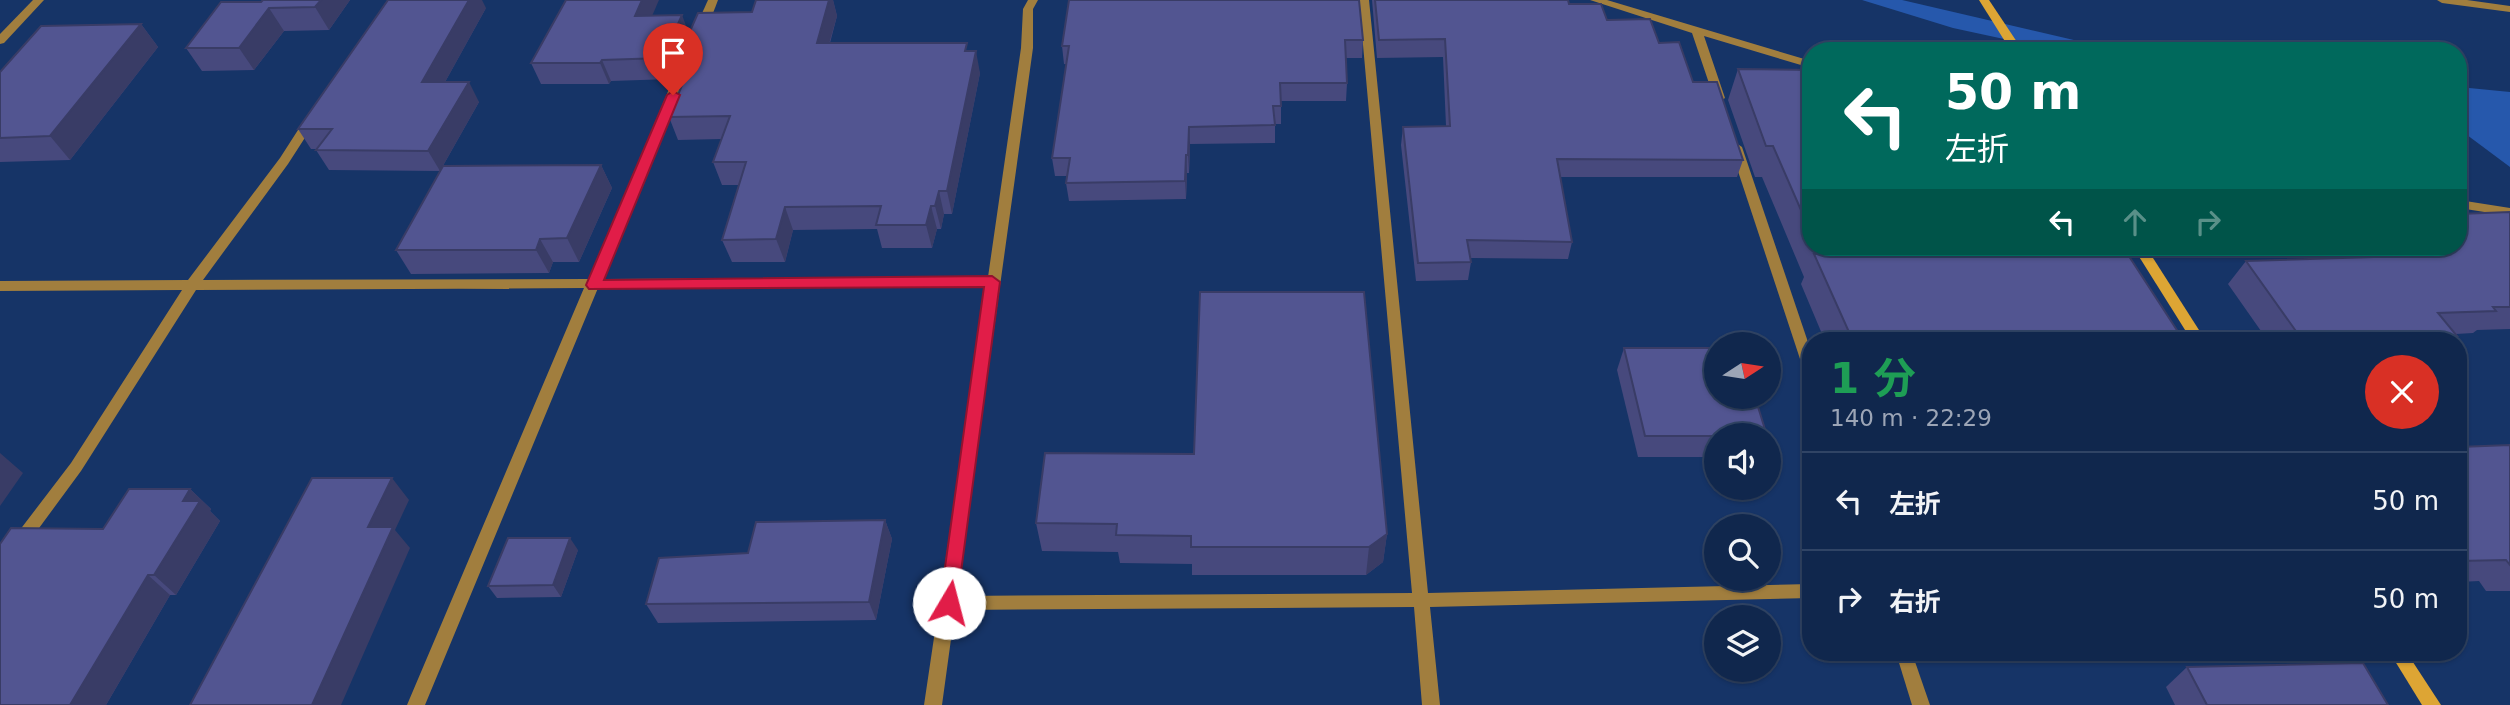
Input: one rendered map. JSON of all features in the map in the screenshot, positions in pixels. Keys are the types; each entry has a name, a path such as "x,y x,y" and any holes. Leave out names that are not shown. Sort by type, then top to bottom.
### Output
{"street":[{"path":"0,41 39,0"},
{"path":"416,705 713,0"},
{"path":"933,705 1027,48 1028,9 1033,0"},
{"path":"1364,0 1431,705"},
{"path":"1595,0 1697,33 1802,62"},
{"path":"1984,0 2011,42"},
{"path":"2442,0 2510,9"},
{"path":"1697,33 1724,111"},
{"path":"0,568 76,467 193,284 284,161 321,104"},
{"path":"1733,137 1802,344"},
{"path":"2467,205 2510,212"},
{"path":"2144,256 2193,332"},
{"path":"0,286 992,282"},
{"path":"949,603 1421,600 1802,591"},
{"path":"1907,661 1921,705"},
{"path":"2403,661 2432,705"}],"water":[{"path":"1862,0 1902,0 2082,42 2018,42 1953,28"},
{"path":"2467,88 2510,92 2510,167 2467,135"}],"building":[{"path":"321,0 315,7 269,8 239,48 186,48 221,2"},
{"path":"388,0 469,0 422,82 469,82 428,151 316,150 332,129 298,129"},
{"path":"566,0 642,0 635,16 682,15 663,58 602,60 600,63 531,63"},
{"path":"756,0 829,0 817,43 967,43 965,51 976,51 947,191 939,191 935,206 931,206 926,225 876,225 881,206 785,207 776,239 722,240 746,162 713,162 730,116 669,117 694,56 679,56 698,13 752,12"},
{"path":"1069,0 1359,0 1363,40 1345,40 1347,83 1280,83 1281,106 1273,106 1275,125 1189,127 1185,181 1066,183 1070,158 1052,158 1069,46 1062,46"},
{"path":"1375,0 1568,0 1569,4 1601,4 1607,20 1650,19 1659,43 1679,42 1693,82 1717,82 1743,160 1557,159 1572,242 1467,240 1471,262 1418,263 1403,127 1450,126 1445,39 1379,40"},
{"path":"141,24 50,136 0,138 0,72 41,26"},
{"path":"1738,69 1802,70 1802,212 1773,146 1766,146"},
{"path":"601,165 567,238 540,239 536,250 396,250 443,166"},
{"path":"2510,212 2510,307 2493,307 2496,311 2438,313 2454,332 2297,332 2246,261 2467,256 2467,214"},
{"path":"1815,256 2129,256 2178,332 1849,332"},
{"path":"1200,292 1364,292 1387,534 1369,547 1191,547 1191,536 1116,535 1117,524 1036,523 1045,453 1194,454"},
{"path":"1624,348 1704,348 1704,410 1759,410 1763,423 1704,423 1704,436 1645,436"},
{"path":"2510,445 2510,565 2506,560 2467,561 2467,447"},
{"path":"312,478 392,478 368,527 393,527 312,705 190,705"},
{"path":"129,489 190,489 183,501 200,501 154,575 148,575 70,705 0,705 0,544 11,528 103,529"},
{"path":"885,520 869,602 646,604 659,558 748,553 756,522"},
{"path":"508,538 570,538 553,585 488,586"},
{"path":"2363,663 2388,705 2207,705 2187,667"}],"route":[{"path":"673,95 594,285 992,282 949,603"}]}
